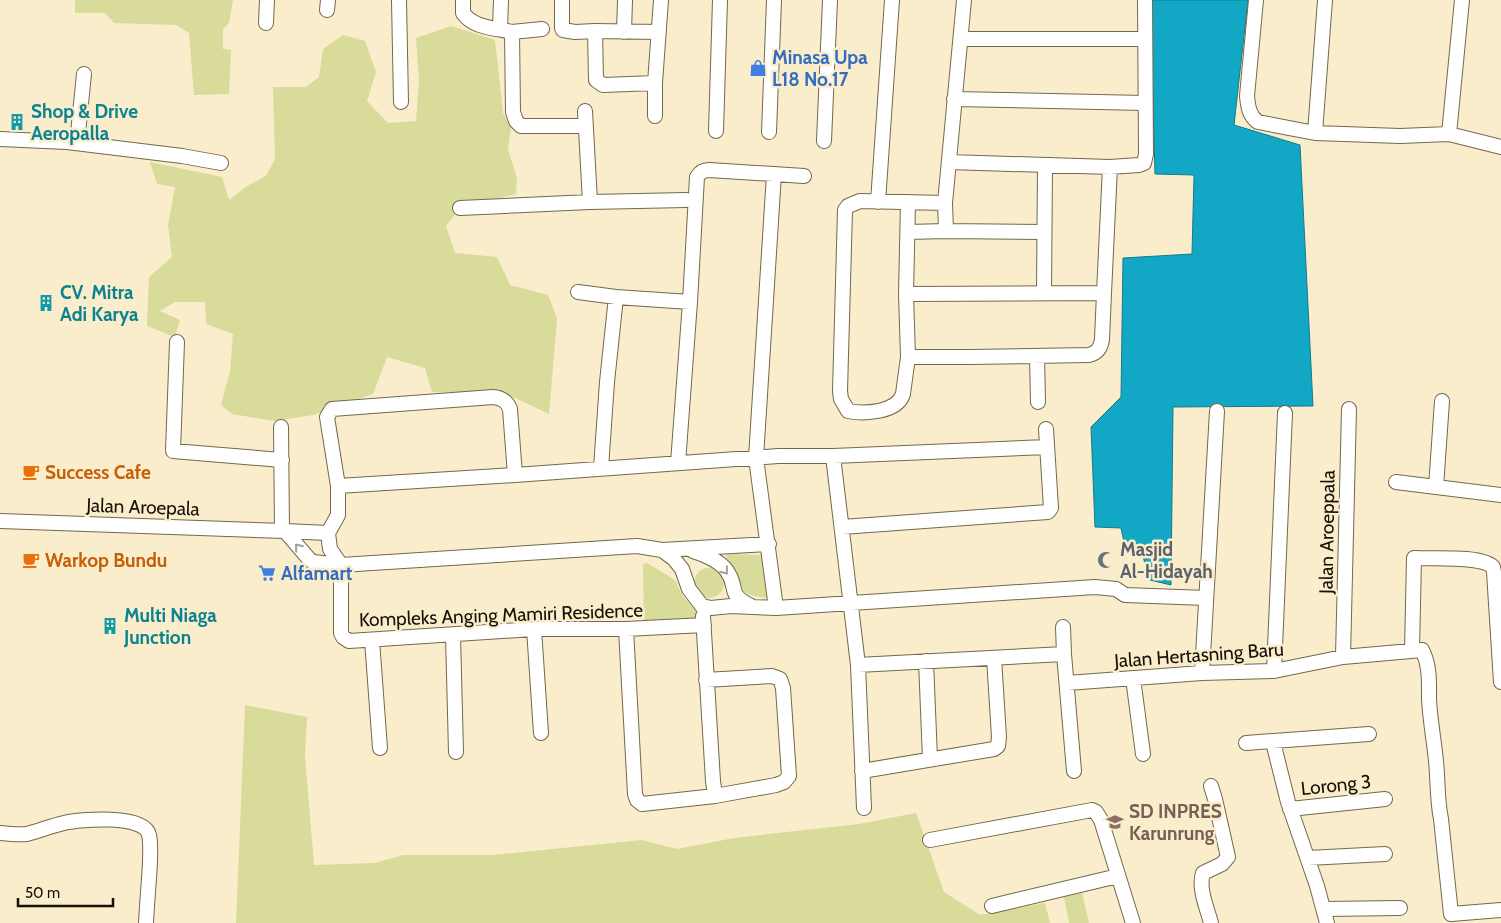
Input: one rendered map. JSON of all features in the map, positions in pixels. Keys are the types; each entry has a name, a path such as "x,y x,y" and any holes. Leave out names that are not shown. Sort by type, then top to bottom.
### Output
{"street":[{"path":"266,23 267,0"},
{"path":"399,0 401,102"},
{"path":"463,0 463,13 468,19 486,27 506,30 542,29"},
{"path":"501,0 506,30 513,112 516,121 521,126 586,126"},
{"path":"562,0 563,30 576,32 659,32"},
{"path":"624,32 625,0"},
{"path":"655,116 655,83 661,0"},
{"path":"716,131 720,0"},
{"path":"769,132 774,0"},
{"path":"824,141 830,0"},
{"path":"878,202 892,0"},
{"path":"946,231 945,203 964,0"},
{"path":"949,162 1110,167 1144,163 1146,154 1145,0"},
{"path":"1256,0 1247,96 1250,113 1258,122 1315,133 1400,136 1449,134 1501,147"},
{"path":"1315,133 1325,0"},
{"path":"1449,134 1462,0"},
{"path":"595,31 596,80 603,85 655,83"},
{"path":"961,39 1146,39"},
{"path":"77,143 84,74"},
{"path":"954,99 1145,103"},
{"path":"584,112 590,202"},
{"path":"0,139 77,143 182,156 221,163"},
{"path":"1044,293 1045,166"},
{"path":"908,357 1089,355 1095,353 1102,345 1110,167"},
{"path":"678,463 697,177 705,170 804,176"},
{"path":"774,174 756,458 776,608"},
{"path":"460,208 686,200"},
{"path":"908,202 906,294 908,357 902,399 888,408 868,413 848,411 841,399 840,391 845,210 856,202 908,202 945,203"},
{"path":"908,232 1044,232"},
{"path":"578,292 616,297 690,302"},
{"path":"906,294 1104,293"},
{"path":"601,468 607,382 616,297"},
{"path":"177,342 173,451 282,460"},
{"path":"1037,356 1038,402"},
{"path":"284,530 328,534 338,515 338,486 327,417 332,409 500,398 508,404 515,475"},
{"path":"1436,487 1442,401"},
{"name":"Jalan Aroeppala","path":"1343,657 1349,409"},
{"path":"1202,673 1217,411"},
{"path":"1274,671 1285,413"},
{"path":"282,427 284,530 309,560 313,562 341,565 637,546 662,550 768,544"},
{"path":"842,527 1046,513 1051,508 1046,429"},
{"path":"338,486 778,456 833,456 1047,447"},
{"path":"833,456 858,665 864,808"},
{"path":"1396,482 1501,495"},
{"name":"Jalan Aroepala","path":"0,522 284,530"},
{"name":"Kompleks Anging Mamiri Residence","path":"328,534 330,549 341,565 341,633 349,641 534,629 626,629 704,625"},
{"path":"686,549 704,554 720,564 732,580 734,592 740,601 752,607"},
{"path":"662,550 674,559 682,569 688,589 702,606 715,796"},
{"path":"1501,682 1493,567 1486,562 1473,560 1414,558 1417,650 1426,658 1429,678 1429,701 1436,762 1438,806 1451,914 1501,910"},
{"path":"702,606 711,608 731,606 776,608 1095,587 1116,589 1125,594 1132,595 1206,598"},
{"path":"1063,627 1074,771"},
{"path":"534,629 541,733"},
{"path":"626,629 637,800 642,804 715,796 776,785 784,782 789,776 784,688 780,680 772,676 706,680"},
{"path":"453,635 456,752"},
{"path":"372,640 380,748"},
{"name":"Jalan Hertasning Baru","path":"1067,683 1202,673 1274,671 1343,657 1417,650"},
{"path":"858,665 1064,654"},
{"path":"862,771 988,751 998,746 994,658"},
{"path":"926,661 930,759"},
{"path":"1133,678 1143,754"},
{"path":"1246,743 1369,734"},
{"path":"1273,742 1290,809 1308,858 1325,916 1400,908"},
{"path":"1211,786 1216,799 1228,857 1222,864 1203,873 1201,878 1211,923"},
{"name":"Lorong 3","path":"1290,809 1385,798"},
{"path":"930,840 1092,810 1096,812 1101,820 1133,923"},
{"path":"0,833 15,835 65,822 87,820 129,821 142,824 148,830 150,849 146,923"},
{"path":"1308,858 1385,854"},
{"path":"992,906 1118,876"}],"green space":[{"path":"75,0 233,0 229,23 223,29 223,49 231,50 229,94 194,95 189,33 176,25 114,23 105,13 75,13"},
{"path":"451,26 495,40 503,113 511,127 508,150 517,178 516,194 460,208 446,226 455,253 497,257 510,285 548,295 557,318 549,414 509,395 432,392 425,368 387,357 373,394 313,415 275,421 232,414 221,405 230,371 233,334 206,324 205,302 175,302 160,311 180,320 175,337 147,326 149,277 172,257 168,225 175,187 157,184 150,162 222,177 229,200 247,186 266,176 275,159 273,87 306,87 319,77 323,49 343,35 365,41 376,72 367,101 388,123 416,121 419,80 416,38"},
{"path":"727,554 767,555 770,598 757,597 742,590 737,579 737,572 726,557"},
{"path":"647,563 675,580 682,595 700,616 701,621 644,624 643,564"},
{"path":"709,568 720,572 724,583 720,594 709,598 698,594 694,583 698,572"},
{"path":"245,705 307,717 305,756 314,865 375,863 403,855 492,855 642,840 677,849 734,838 859,824 916,813 944,892 980,915 1045,903 1050,923 236,923"},
{"path":"1082,893 1089,923 1069,923 1064,897"}],"water":[{"path":"1150,0 1248,0 1234,125 1300,145 1313,406 1173,407 1171,585 1150,580 1141,550 1126,551 1121,528 1095,527 1091,427 1121,397 1123,258 1192,254 1194,175 1155,174"}],"place":[{"name":"Minasa Upa L18 No.17","path":"758,68"},
{"name":"Shop & Drive Aeropalla","path":"17,122"},
{"name":"CV. Mitra Adi Karya","path":"46,303"},
{"name":"Success Cafe","path":"31,472"},
{"name":"Warkop Bundu","path":"31,560"},
{"name":"Masjid Al-Hidayah","path":"1106,560"},
{"name":"Alfamart","path":"267,573"},
{"name":"Multi Niaga Junction","path":"110,626"},
{"name":"SD INPRES Karunrung","path":"1115,822"}]}
